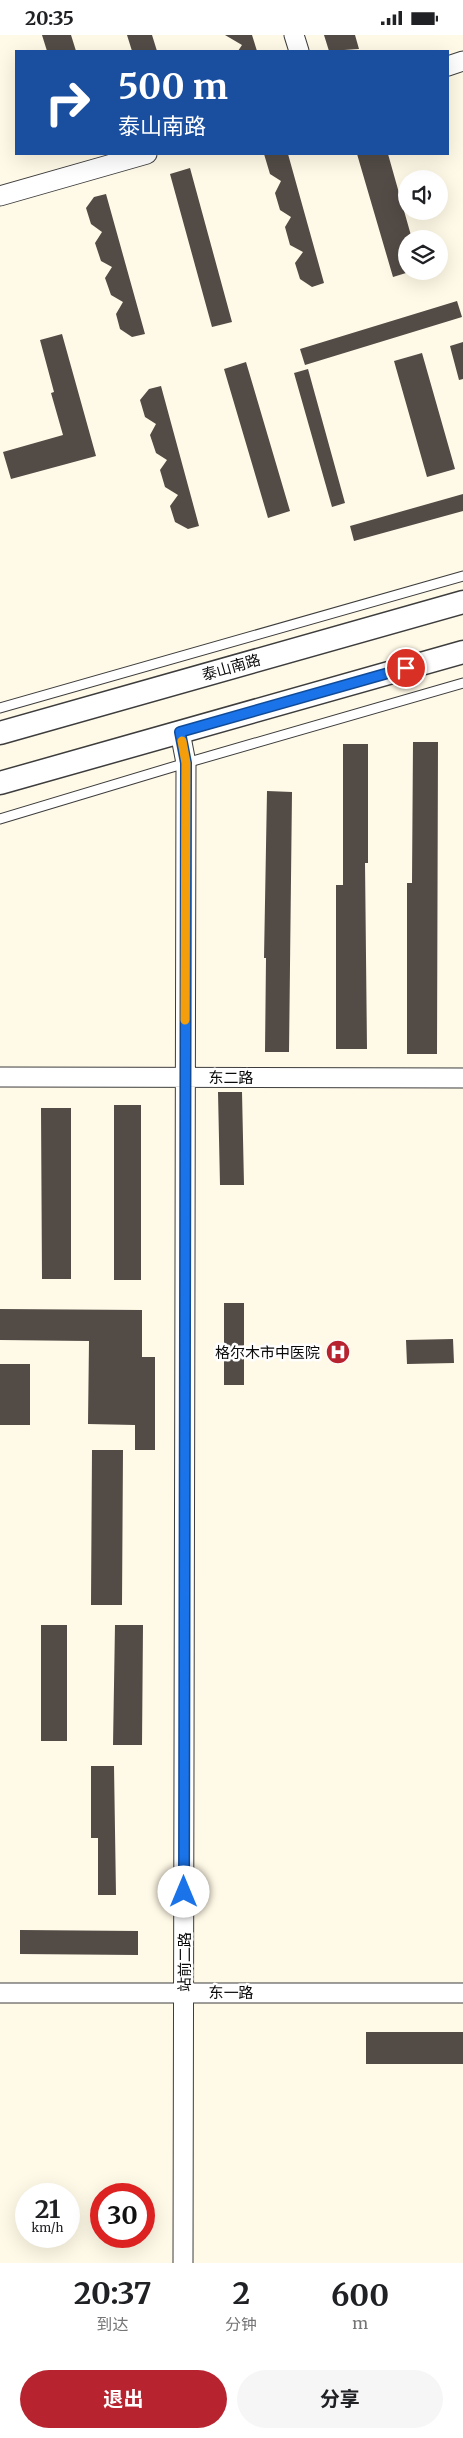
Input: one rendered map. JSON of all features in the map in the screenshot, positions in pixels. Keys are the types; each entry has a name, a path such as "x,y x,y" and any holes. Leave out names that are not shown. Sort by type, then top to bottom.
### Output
{"street":[{"path":"294,35 299,50"},
{"path":"449,66 463,61"},
{"path":"0,197 143,155"},
{"name":"泰山南路","path":"0,733 463,602"},
{"path":"0,783 463,652"},
{"name":"站前二路","path":"180,732 186,763 183,2263"},
{"name":"东二路","path":"0,1077 463,1078"},
{"name":"东一路","path":"0,1993 463,1993"}],"lane":[{"path":"0,708 463,576"},
{"path":"0,819 463,683"}],"building":[{"path":"42,35 71,35 76,50 47,50"},
{"path":"127,35 152,35 157,50 132,50"},
{"path":"225,35 252,35 257,50 239,50 242,45"},
{"path":"324,35 355,35 359,49 344,50 329,50"},
{"path":"264,155 288,155 324,283 312,287 300,279 295,263 303,252 290,245 285,227 291,217 280,210 275,193 281,181 270,174"},
{"path":"357,155 388,155 398,189 398,220 407,220 409,230 398,230 398,275 393,277"},
{"path":"190,168 232,322 212,327 170,174"},
{"path":"106,194 145,334 132,337 120,329 116,314 123,302 111,295 105,278 112,267 101,261 95,243 102,232 91,224 86,208 94,197"},
{"path":"457,301 462,317 305,365 300,349"},
{"path":"62,334 96,456 11,479 3,452 63,435 51,393 54,392 40,340"},
{"path":"463,342 463,379 459,380 450,346"},
{"path":"422,353 455,469 427,477 394,361"},
{"path":"246,362 290,511 268,518 224,369"},
{"path":"308,369 345,503 332,507 294,373"},
{"path":"161,386 199,526 188,529 175,522 170,506 178,495 165,487 160,470 167,460 156,453 150,435 156,424 145,417 140,400 149,389"},
{"path":"463,494 463,511 354,541 350,526"},
{"path":"413,742 438,742 437,1054 407,1054 407,883 412,883"},
{"path":"343,744 368,744 368,863 365,863 367,1049 336,1049 336,885 343,885"},
{"path":"267,791 292,792 289,1052 265,1052 266,958 264,958"},
{"path":"218,1092 242,1092 244,1185 220,1185"},
{"path":"114,1105 141,1105 141,1280 114,1280"},
{"path":"41,1108 71,1108 71,1279 42,1279"},
{"path":"224,1303 244,1303 244,1385 224,1385"},
{"path":"0,1309 142,1310 142,1357 155,1357 155,1450 135,1450 135,1425 88,1424 89,1341 0,1340"},
{"path":"453,1339 454,1363 407,1364 406,1340"},
{"path":"0,1364 30,1364 30,1425 0,1425"},
{"path":"92,1450 123,1450 122,1605 91,1605"},
{"path":"41,1625 67,1625 67,1741 41,1741"},
{"path":"115,1625 143,1625 142,1745 113,1745"},
{"path":"91,1766 114,1766 116,1895 98,1895 98,1838 91,1838"},
{"path":"20,1930 138,1931 138,1955 20,1954"},
{"path":"366,2032 463,2032 463,2064 366,2064"}],"slow traffic":[{"path":"182,741 186,763 185,1020"}],"place":[{"name":"格尔木市中医院","path":"338,1352"}],"route":[{"path":"184,1892 186,763 180,732 406,668"}]}
